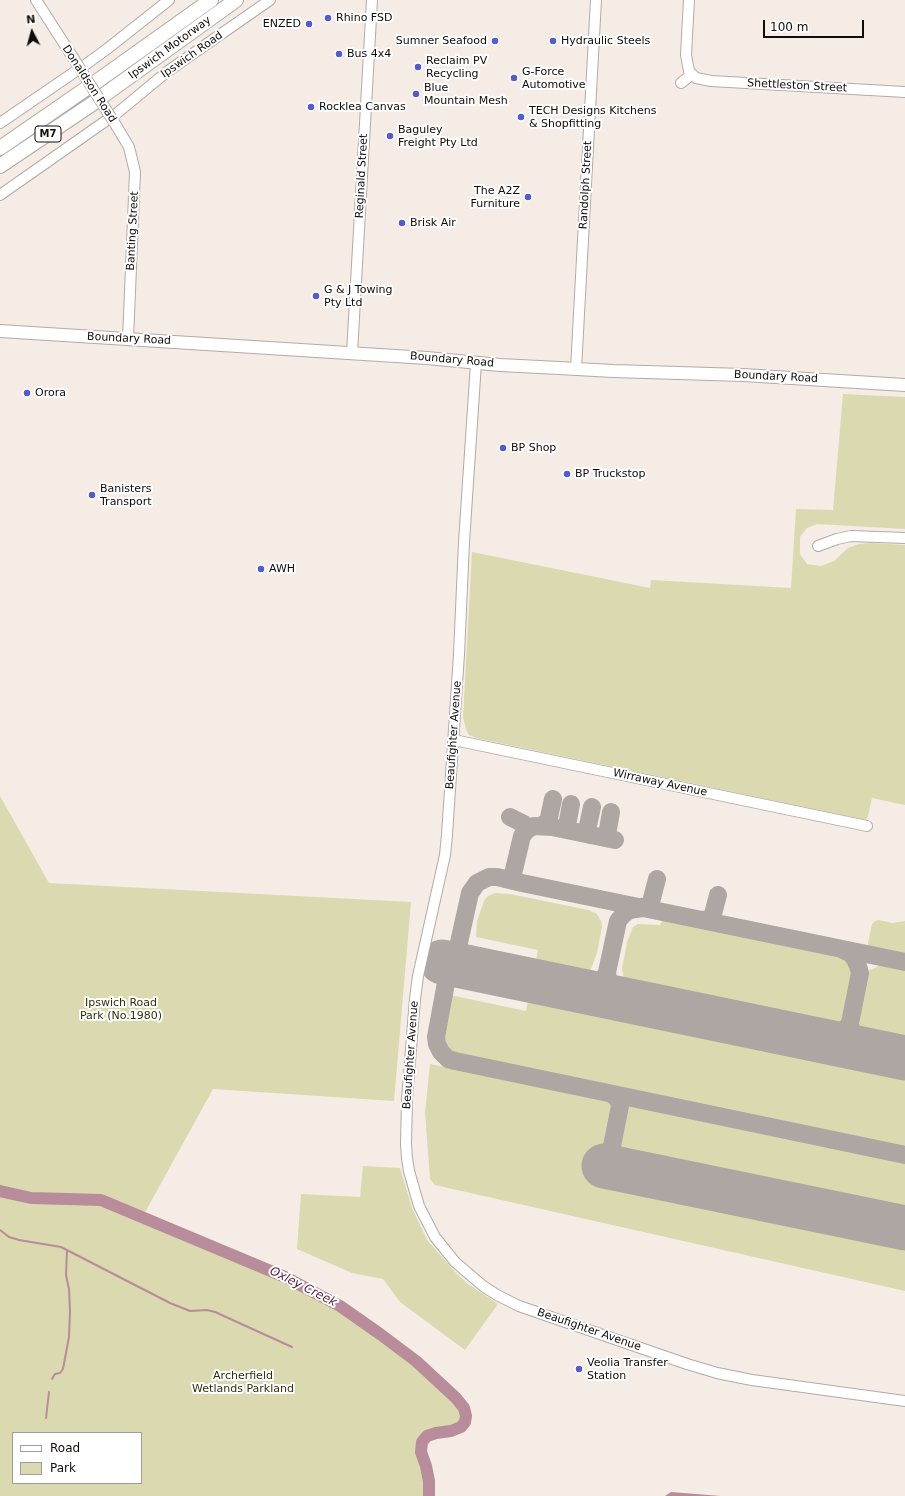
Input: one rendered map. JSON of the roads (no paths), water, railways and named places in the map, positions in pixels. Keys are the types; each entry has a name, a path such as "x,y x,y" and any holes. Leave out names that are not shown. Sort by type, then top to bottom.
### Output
{"highway":[{"name":"Ipswich Motorway","path":"0,148 211,0"},
{"name":"Ipswich Motorway","path":"0,166 100,98 236,0"}],"main road":[{"name":"Boundary Road","path":"0,331 352,353 576,369 743,375 905,385"}],"street":[{"name":"Donaldson Road","path":"36,0 117,127"},
{"path":"85,65 169,0"},
{"name":"Ipswich Road","path":"116,114 168,71 270,0"},
{"name":"Reginald Street","path":"352,353 372,0"},
{"name":"Randolph Street","path":"576,369 596,0"},
{"path":"681,83 691,74 687,64 686,55 689,0"},
{"path":"0,123 76,71"},
{"name":"Shettleston Street","path":"691,74 696,78 711,81 905,92"},
{"path":"0,195 107,120"},
{"name":"Banting Street","path":"117,127 129,147 135,172 128,339"},
{"name":"Beaufighter Avenue","path":"476,362 464,542 454,740 445,855 422,955 415,999 406,1130 408,1171 419,1206 435,1237 455,1262 483,1286 508,1300 558,1319 717,1373 760,1381 905,1401"},
{"path":"818,546 851,536 905,538"},
{"name":"Wirraway Avenue","path":"454,740 867,826"}],"waterway":[{"name":"Oxley Creek","path":"0,1191 31,1198 101,1200 285,1277 340,1306 380,1334 416,1361 456,1398 464,1408 466,1416 465,1422 461,1427 451,1431 427,1436 422,1442 421,1452 429,1481 429,1496"},
{"path":"0,1230 9,1237 19,1240 61,1247 170,1303 190,1311 207,1310 215,1312 292,1347"},
{"path":"52,1379 55,1374 60,1373 63,1369 69,1337 70,1311 69,1289 66,1275 67,1250"},
{"path":"46,1418 49,1392"}],"place":[{"name":"Rhino FSD","path":"328,18"},
{"name":"ENZED","path":"309,24"},
{"name":"Sumner Seafood","path":"495,41"},
{"name":"Hydraulic Steels","path":"553,41"},
{"name":"Bus 4x4","path":"339,54"},
{"name":"Reclaim PV Recycling","path":"418,67"},
{"name":"G-Force Automotive","path":"514,78"},
{"name":"Blue Mountain Mesh","path":"416,94"},
{"name":"Rocklea Canvas","path":"311,107"},
{"name":"TECH Designs Kitchens & Shopfitting","path":"521,117"},
{"name":"Baguley Freight Pty Ltd","path":"390,136"},
{"name":"The A2Z Furniture","path":"528,197"},
{"name":"Brisk Air","path":"402,223"},
{"name":"G & J Towing Pty Ltd","path":"316,296"},
{"name":"Orora","path":"27,393"},
{"name":"BP Shop","path":"503,448"},
{"name":"BP Truckstop","path":"567,474"},
{"name":"Banisters Transport","path":"92,495"},
{"name":"AWH","path":"261,569"},
{"name":"Veolia Transfer Station","path":"579,1369"}],"park label":[{"name":"Ipswich Road Park (No.1980)","path":"121,1009"},
{"name":"Archerfield Wetlands Parkland","path":"243,1382"}]}
